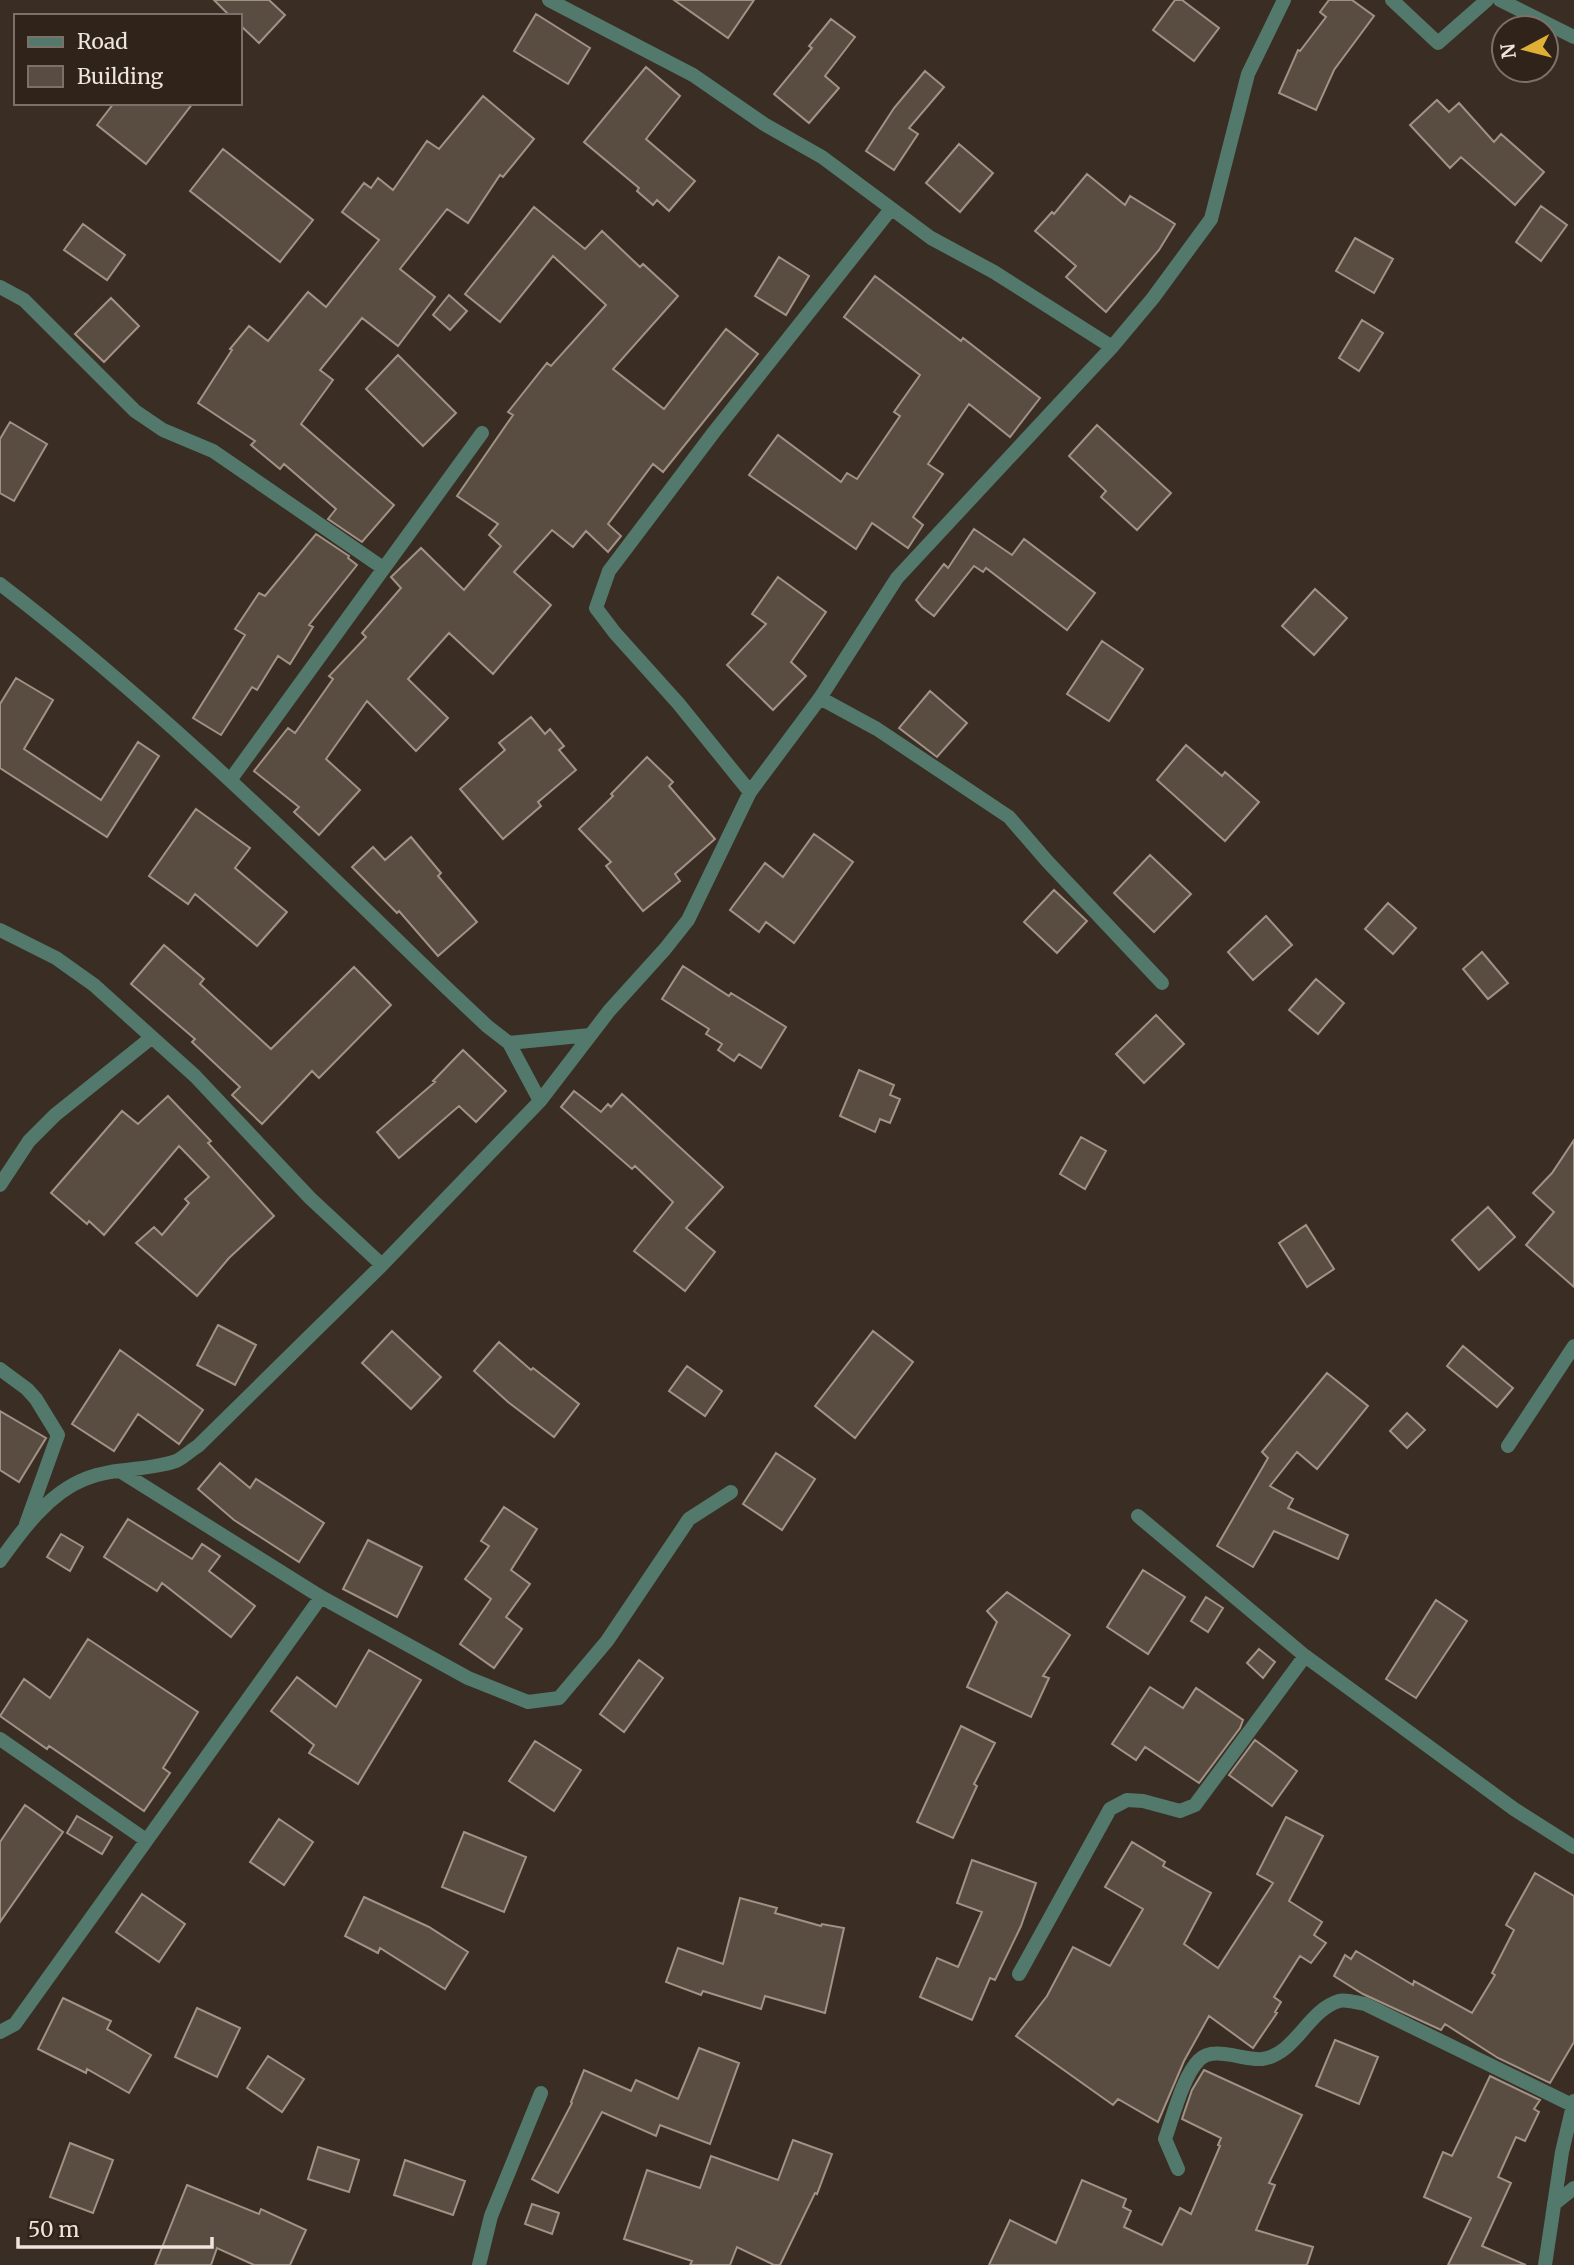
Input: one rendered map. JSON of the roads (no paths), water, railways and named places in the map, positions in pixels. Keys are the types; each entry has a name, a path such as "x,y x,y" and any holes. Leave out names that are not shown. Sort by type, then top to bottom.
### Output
{"street":[{"path":"549,0 693,75 764,124 822,157 931,238 994,272 1112,347"},
{"path":"0,1561 25,1527 63,1491 84,1479 176,1461 198,1446 382,1265 540,1101 590,1035 688,919 750,792 820,698 897,578 1112,347 1153,298 1211,219 1248,74 1284,0"},
{"path":"1392,0 1438,43 1487,0"},
{"path":"1500,0 1574,37"},
{"path":"750,792 596,608 609,571 714,432 891,209"},
{"path":"0,287 24,300 135,411 163,430 213,451 383,568"},
{"path":"231,779 482,433"},
{"path":"0,584 40,615 231,779 451,992 509,1043 540,1101"},
{"path":"820,698 877,729 1009,817 1162,984"},
{"path":"0,930 56,958 94,985 195,1076 310,1198 382,1265"},
{"path":"509,1043 590,1035"},
{"path":"0,1185 29,1141 55,1115 151,1038"},
{"path":"1508,1446 1574,1346"},
{"path":"0,1369 27,1389 58,1435 25,1527"},
{"path":"120,1471 321,1598 468,1678 527,1702 559,1698 607,1641 689,1519 731,1492"},
{"path":"1138,1516 1304,1656 1514,1809 1574,1847"},
{"path":"0,2032 15,2024 321,1598"},
{"path":"1019,1974 1110,1810 1127,1801 1143,1801 1181,1811 1195,1805 1304,1656"},
{"path":"0,1739 146,1840"},
{"path":"1178,2169 1165,2139 1191,2073 1200,2058 1211,2054 1264,2059 1284,2048 1321,2011 1340,2000 1365,2004 1573,2103 1545,2265"},
{"path":"479,2265 491,2216 541,2093"},
{"path":"1554,2204 1574,2188"}]}
